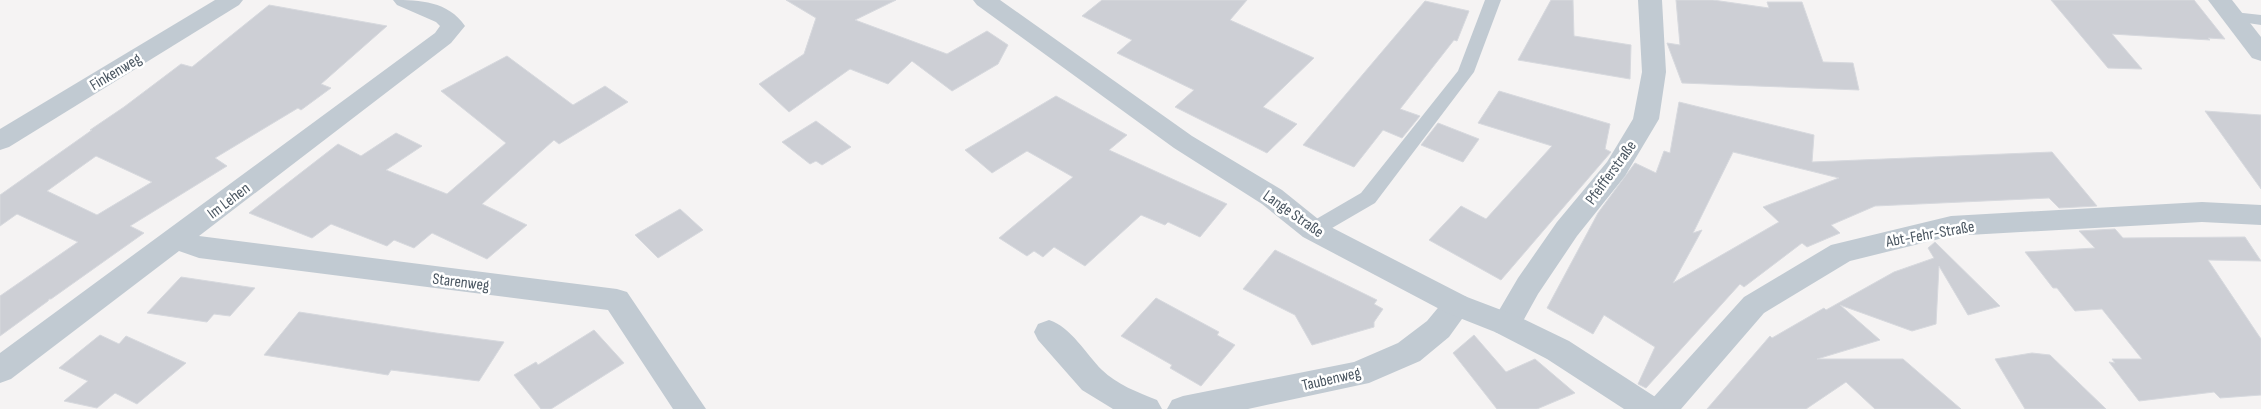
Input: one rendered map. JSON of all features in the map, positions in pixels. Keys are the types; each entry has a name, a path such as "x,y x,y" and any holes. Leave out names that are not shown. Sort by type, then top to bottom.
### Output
{"street":[{"name":"Finkenweg","path":"0,141 231,0"},
{"name":"Im Lehen","path":"0,370 443,38 453,26 444,17 405,0"},
{"name":"Lange Straße","path":"985,0 1115,95 1184,142 1272,197 1314,230 1457,305 1506,324 1558,350 1649,409"},
{"name":"Pfeifferstraße","path":"1506,324 1528,286 1567,229 1616,168 1646,119 1654,72 1650,0"},
{"path":"2227,9 2261,52"},
{"name":"Abt-Fehr-Straße","path":"1662,409 1754,305 1841,253 1952,226 2202,212 2261,215"},
{"name":"Starenweg","path":"177,238 200,248 617,300 690,409"},
{"name":"Taubenweg","path":"1183,409 1358,374 1409,352 1438,329 1457,305"},
{"path":"1049,332 1093,381 1128,402 1146,409"}],"lane":[{"path":"1314,230 1368,198 1466,72 1493,0"},
{"path":"2227,9 2261,20"}],"building":[{"path":"786,0 896,0 855,20 947,54 987,31 1008,45 998,64 952,91 912,61 888,84 850,69 789,112 759,84 804,54 816,18"},
{"path":"1102,0 1247,0 1230,20 1314,58 1263,107 1297,124 1267,153 1175,107 1194,90 1117,53 1132,40 1082,16"},
{"path":"1551,0 1573,0 1574,36 1631,45 1630,79 1518,60"},
{"path":"1676,0 1713,0 1769,8 1767,2 1802,2 1823,62 1853,63 1859,90 1682,83 1667,43 1680,45"},
{"path":"2051,0 2194,0 2225,39 2208,38 2210,40 2112,34 2142,69 2108,68"},
{"path":"1425,1 1469,11 1457,41 1454,40 1400,109 1420,116 1402,138 1383,130 1354,167 1303,145"},
{"path":"269,5 387,26 321,84 331,88 301,110 298,108 215,158 227,166 130,226 144,233 49,299 0,336 0,296 78,242 17,214 0,226 0,195 181,64 192,67","holes":["96,156 152,182 97,215 47,191"]},
{"path":"507,56 573,105 605,86 628,102 559,144 554,140 482,204 527,225 487,259 432,233 414,248 394,240 387,246 331,224 312,238 249,213 338,144 361,156 396,133 422,146 386,170 447,194 506,143 441,91"},
{"path":"1499,91 1610,124 1605,149 1611,152 1501,280 1429,240 1461,206 1486,219 1552,146 1478,123"},
{"path":"1056,96 1127,135 1109,150 1227,204 1200,237 1168,222 1165,225 1141,215 1085,266 1054,247 1043,257 1034,251 1027,256 999,238 1073,177 1027,151 992,173 965,150"},
{"path":"1679,102 1814,135 1812,162 2052,152 2097,206 2059,208 2049,198 1875,206 1831,225 1840,233 1807,247 1802,243 1744,287 1740,284 1646,388 1638,384 1655,347 1604,315 1593,334 1547,308 1598,213 1635,163 1656,173 1664,151 1670,153","holes":["1733,152 1839,178 1763,207 1779,222 1673,283 1702,230 1693,233"]},
{"path":"2205,111 2261,115 2261,189"},
{"path":"816,121 851,147 822,165 816,161 810,164 782,142"},
{"path":"1438,123 1479,139 1463,162 1421,145"},
{"path":"680,209 703,230 658,258 635,235"},
{"path":"2115,229 2123,238 2245,237 2261,261 2208,260 2261,339 2261,395 2220,398 2214,392 2139,401 2109,362 2115,363 2112,359 2142,359 2102,309 2075,311 2057,288 2053,288 2025,252 2095,248 2079,231"},
{"path":"1935,242 2000,306 1968,315 1939,266 1936,324 1912,331 1840,305 1880,340 1817,359 1903,359 1961,409 1875,409 1846,382 1806,409 1707,409 1770,336 1772,338 1824,308 1826,310 1894,272 1934,258 1928,248"},
{"path":"1275,250 1377,300 1374,304 1383,309 1374,322 1374,327 1312,345 1295,315 1243,289"},
{"path":"181,277 255,288 230,316 214,314 207,322 147,313"},
{"path":"1156,298 1219,332 1217,335 1235,345 1201,386 1170,368 1172,365 1121,336"},
{"path":"299,312 504,342 479,381 391,370 388,375 264,355"},
{"path":"594,330 624,363 551,409 541,409 514,375 536,362 538,365"},
{"path":"100,335 119,344 126,336 186,363 137,404 115,393 97,408 64,401 88,381 59,368"},
{"path":"1474,335 1506,372 1535,359 1575,393 1537,409 1497,409 1453,353"},
{"path":"2032,353 2050,355 2106,409 2025,409 1995,359"}]}
